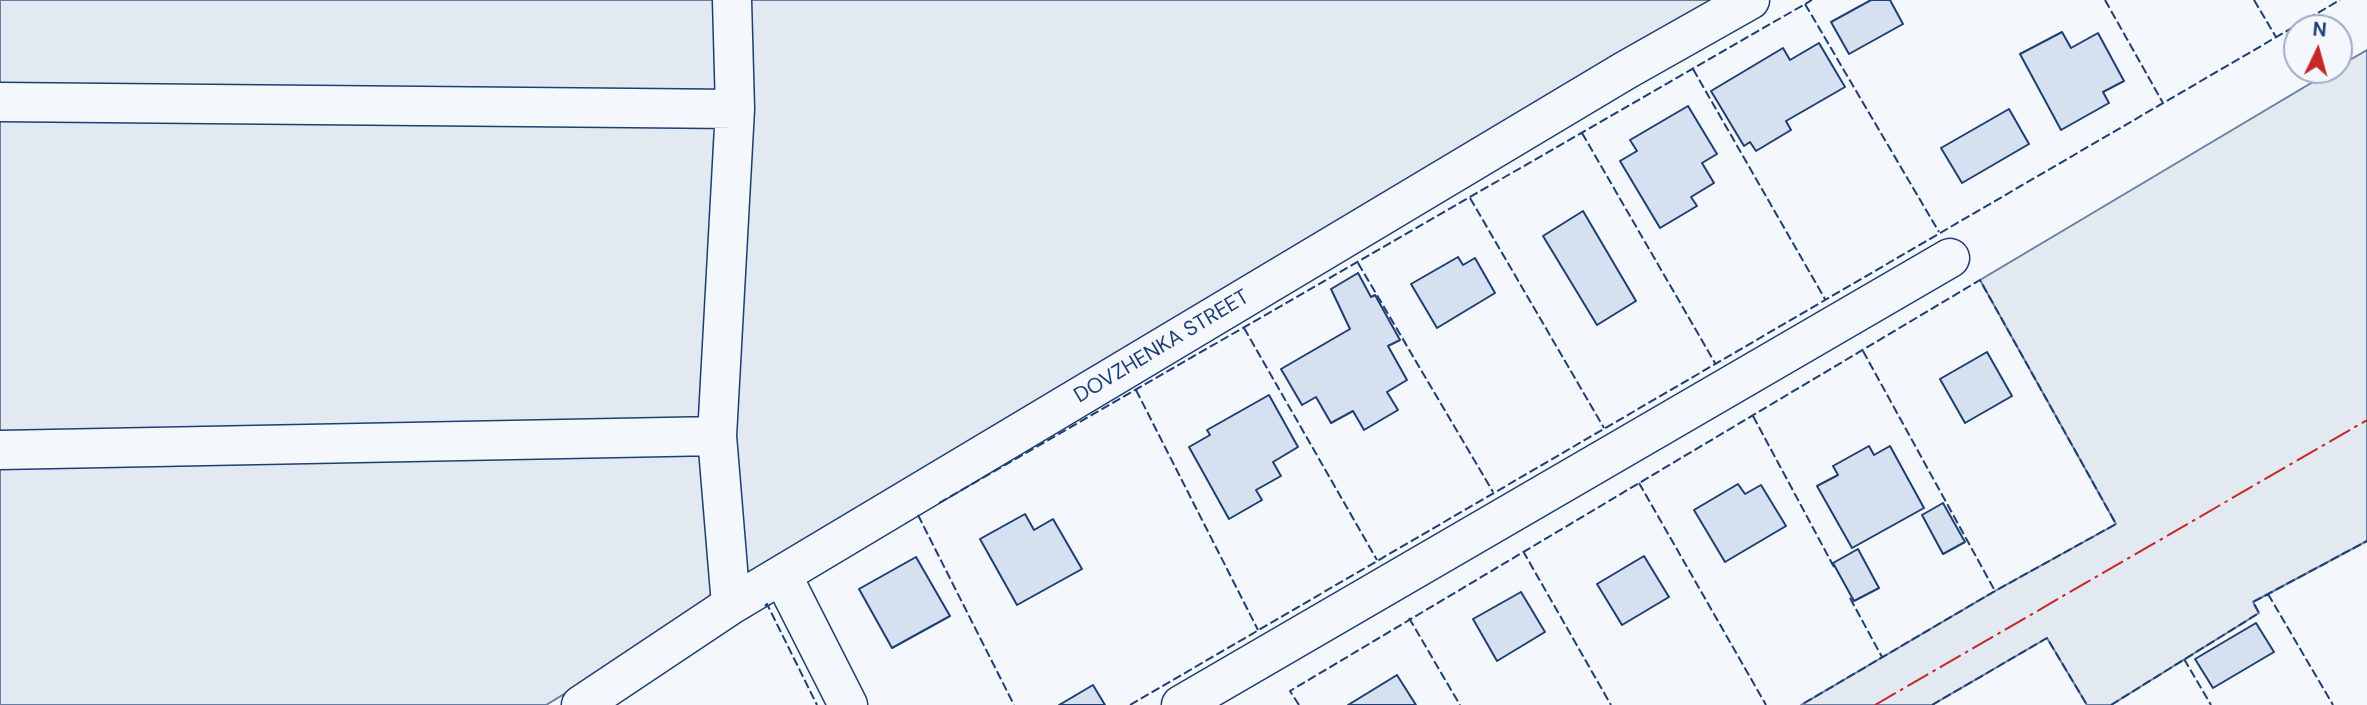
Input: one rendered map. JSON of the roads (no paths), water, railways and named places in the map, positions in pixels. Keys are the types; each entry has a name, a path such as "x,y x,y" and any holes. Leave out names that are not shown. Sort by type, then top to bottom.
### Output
{"street":[{"path":"731,605 717,436 735,109 732,0"},
{"name":"DOVZHENKA STREET","path":"581,705 731,605 1614,78 1750,0"},
{"path":"0,102 735,109"},
{"path":"1181,705 1950,258"},
{"path":"0,450 717,436"},
{"path":"782,575 848,705"}]}
